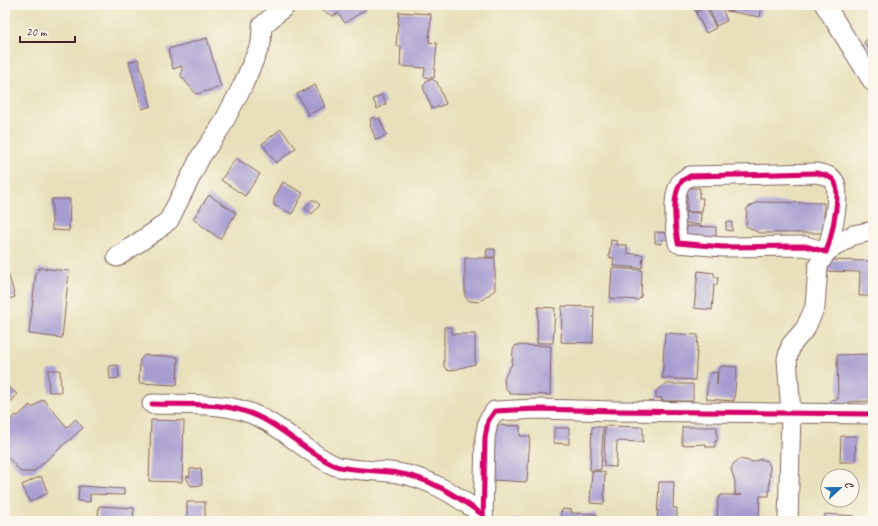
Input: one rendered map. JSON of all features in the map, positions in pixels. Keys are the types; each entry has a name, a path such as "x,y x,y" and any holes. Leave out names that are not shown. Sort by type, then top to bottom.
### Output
{"street":[{"path":"117,257 170,220 201,156 221,127 243,86 261,42 262,26 286,5"},
{"path":"825,5 873,82"},
{"path":"788,521 790,413 787,359 791,345 805,329 815,308 818,266 826,252 832,236 836,208 836,185 833,179 828,175 796,174 690,176 682,181 678,190 675,228 678,243 723,247 805,246 826,252 854,235 873,231"},
{"path":"152,404 206,405 241,409 260,417 313,453 338,467 398,473 434,483 459,497 483,518"},
{"path":"483,518 485,438 488,421 494,411 537,408 617,412 873,414"}],"building":[{"path":"322,5 363,5 366,9 345,23 338,13 333,16 323,11"},
{"path":"692,5 703,5 704,6 695,11"},
{"path":"721,5 727,21 716,26 708,6"},
{"path":"724,5 762,5 760,17 727,11 724,9"},
{"path":"706,7 716,28 706,33 696,12"},
{"path":"399,12 431,14 429,42 437,43 434,78 424,77 425,68 400,66 401,46 396,46"},
{"path":"873,35 873,55 864,42"},
{"path":"207,38 221,87 196,94 181,76 182,66 173,69 168,49"},
{"path":"138,59 151,106 142,109 129,62"},
{"path":"432,79 437,82 446,104 432,109 423,87 427,80"},
{"path":"315,85 325,106 308,115 297,94"},
{"path":"382,95 386,104 377,109 373,99"},
{"path":"374,117 375,120 379,118 387,135 376,140 370,125 370,119"},
{"path":"281,129 296,148 276,163 262,144"},
{"path":"236,158 260,174 245,196 221,180"},
{"path":"283,182 303,193 292,214 274,205 274,199"},
{"path":"687,188 700,188 699,198 703,198 702,212 687,212"},
{"path":"209,195 236,213 220,239 193,219"},
{"path":"52,199 70,199 69,231 52,230"},
{"path":"313,199 320,205 312,214 305,208"},
{"path":"758,202 824,203 824,233 759,233 746,226 747,208"},
{"path":"685,212 701,213 700,225 685,223"},
{"path":"726,222 732,222 732,231 726,230"},
{"path":"686,226 716,227 716,239 686,238"},
{"path":"655,232 670,233 670,239 662,239 661,244 655,243"},
{"path":"611,240 617,241 617,245 627,245 627,253 643,255 642,268 613,266 614,258 609,257"},
{"path":"487,249 495,249 495,257 486,257"},
{"path":"465,258 495,258 495,290 479,302 470,301 465,297"},
{"path":"827,260 873,261 873,296 859,296 860,272 826,271"},
{"path":"40,268 69,271 62,338 29,334 36,272"},
{"path":"612,268 642,270 641,297 638,300 610,298"},
{"path":"7,270 15,297 5,300 5,271"},
{"path":"698,271 714,273 714,277 718,277 717,285 714,285 712,310 694,308"},
{"path":"562,306 594,307 593,343 561,342"},
{"path":"538,307 555,308 553,343 537,343"},
{"path":"444,327 452,327 452,334 475,334 475,364 449,371 444,367"},
{"path":"871,327 873,327 873,347 871,347"},
{"path":"665,333 698,335 695,380 662,378"},
{"path":"516,345 551,346 550,395 510,394 505,387 504,378 512,364 513,350"},
{"path":"871,354 873,401 849,402 849,405 831,405 831,400 838,399 837,355"},
{"path":"144,355 178,357 177,385 139,383 140,360"},
{"path":"118,365 119,378 110,379 109,366"},
{"path":"722,366 737,367 734,401 707,399 706,395 710,373 717,372 717,385 718,370"},
{"path":"48,370 60,370 61,392 49,392"},
{"path":"666,384 693,384 693,401 662,401 662,398 656,398 656,391"},
{"path":"5,385 17,394 12,401 5,399"},
{"path":"43,399 67,427 76,419 83,428 33,472 21,472 5,454 5,424 16,415 18,416 30,405 32,408"},
{"path":"151,420 184,421 182,482 149,481"},
{"path":"495,425 520,426 520,436 530,436 527,482 492,480"},
{"path":"605,426 643,427 643,442 617,441 616,467 604,466"},
{"path":"592,427 603,427 601,470 590,470"},
{"path":"682,427 717,427 717,441 715,441 715,447 706,447 706,444 682,445"},
{"path":"554,428 569,428 569,444 554,443"},
{"path":"841,436 856,436 855,462 840,462"},
{"path":"740,459 753,462 761,459 767,461 770,466 769,496 760,496 759,519 756,519 756,521 717,521 718,499 721,495 735,495 735,482 731,469 734,463"},
{"path":"201,468 202,485 191,486 186,477 190,476 190,469"},
{"path":"592,471 605,472 604,504 590,503"},
{"path":"41,476 48,493 30,502 22,485"},
{"path":"659,482 674,482 673,508 677,508 677,519 697,521 657,521"},
{"path":"79,486 124,489 124,495 90,494 90,502 78,501"},
{"path":"187,502 205,502 205,521 187,521"},
{"path":"99,506 134,508 133,521 98,521"},
{"path":"563,509 572,510 571,513 597,514 596,521 560,521 561,512"},
{"path":"825,514 855,516 854,521 825,521"},
{"path":"523,518 524,521 508,521 508,520"}],"cycle path":[{"path":"817,173 834,181 837,195 835,216 826,252 805,246 723,247 678,243 675,220 676,194 682,181 690,176 817,173"},
{"path":"152,404 193,404 220,406 247,412 279,428 316,455 336,466 409,475 432,483 463,501 483,515"},
{"path":"483,521 485,438 488,421 495,411 537,409 873,414"}]}
